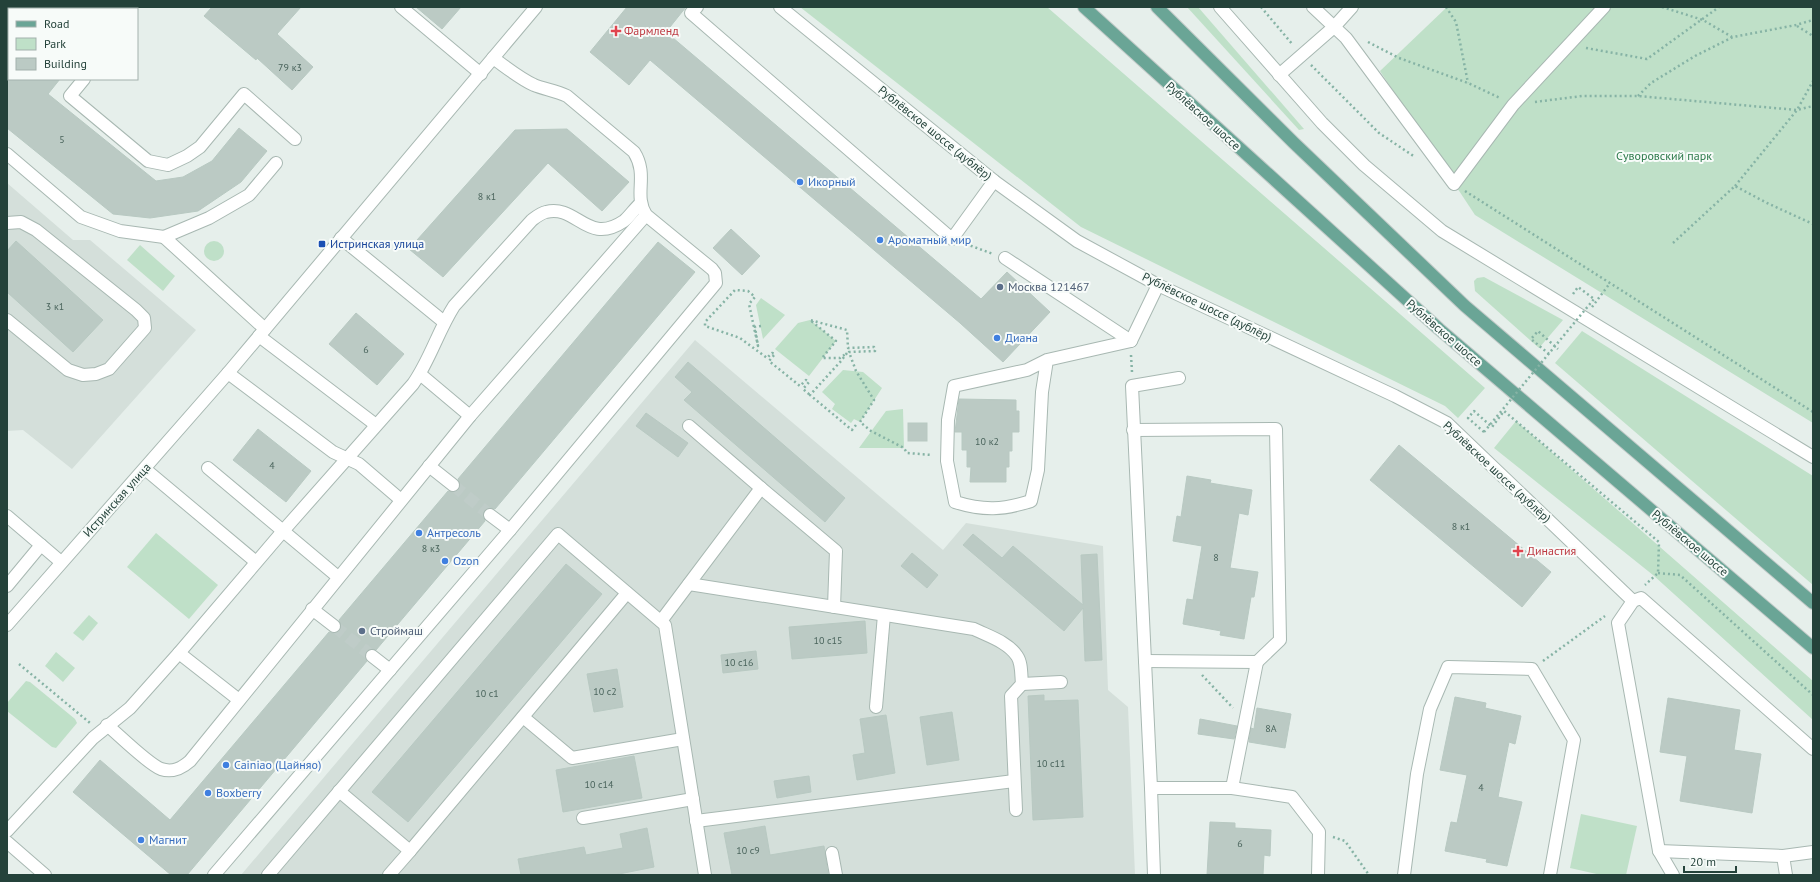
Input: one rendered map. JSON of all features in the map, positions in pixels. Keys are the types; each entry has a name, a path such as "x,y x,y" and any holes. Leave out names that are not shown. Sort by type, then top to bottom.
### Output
{"main road":[{"name":"Рублёвское шоссе","path":"1084,7 1439,329 1813,648"},
{"path":"1157,7 1294,143 1465,306 1813,603"}],"street":[{"path":"401,7 481,74"},
{"name":"Истринская улица","path":"7,625 228,373 341,238 376,199 536,7"},
{"path":"697,7 691,13 952,239 994,181"},
{"name":"Рублёвское шоссе (дублёр)","path":"780,7 994,181 1077,241 1158,284 1396,396 1447,424 1631,600"},
{"path":"1220,7 1322,123 1364,165 1442,231 1813,457"},
{"path":"1313,7 1346,38 1454,184 1513,105 1604,7"},
{"path":"1279,75 1334,27 1352,7"},
{"path":"214,875 510,530 716,283 715,273 712,269 646,215 641,203 642,172 640,161 634,152 567,96 520,78 493,58"},
{"path":"83,80 70,96 148,161 168,165 187,156 200,147 244,94 295,139"},
{"path":"7,154 81,217 120,231 164,237 209,218 249,194 276,163"},
{"path":"7,830 104,728 130,708 283,531 413,384 420,374 444,322 454,306 532,220 544,212 566,212 584,225 602,229 612,227 625,220 641,203"},
{"path":"104,728 162,770 172,771 182,768 190,761 470,416 646,215"},
{"path":"7,223 20,222 36,230 136,310 144,318 145,328 109,369 96,374 83,375 68,370 7,320"},
{"path":"164,237 262,332 376,425"},
{"path":"341,238 444,322"},
{"path":"1005,258 1131,341"},
{"path":"1131,341 1158,284"},
{"path":"1047,360 1042,392 1038,470 1031,500 1013,506 993,509 974,508 955,502 947,457 948,420 954,386 1027,370 1047,360 1131,341"},
{"path":"228,373 333,452 359,464 401,500"},
{"path":"420,374 470,416"},
{"path":"1154,875 1132,386 1179,378"},
{"path":"689,426 836,551 834,607"},
{"path":"1133,430 1276,429 1280,640 1257,662 1232,788"},
{"path":"429,466 453,485"},
{"path":"208,468 338,577"},
{"path":"145,469 256,562"},
{"path":"660,621 761,488"},
{"path":"490,515 510,530"},
{"path":"7,516 61,562"},
{"path":"268,875 558,534 665,625 705,875"},
{"path":"7,586 40,545"},
{"path":"689,584 974,629 1002,642 1017,656 1021,668 1022,684"},
{"path":"389,875 627,593"},
{"path":"1673,875 1659,851 1618,623 1631,600 1641,598 1813,749"},
{"path":"312,609 334,626"},
{"path":"876,707 884,615"},
{"path":"179,653 239,700"},
{"path":"372,656 390,670"},
{"path":"1145,661 1257,662"},
{"path":"1404,875 1417,774 1430,709 1448,667 1532,669 1574,740 1550,875"},
{"path":"1016,810 1011,696 1022,684 1061,682"},
{"path":"523,717 572,758 683,739"},
{"path":"696,821 1014,781"},
{"path":"1151,788 1232,788 1292,797 1319,832 1318,875"},
{"path":"339,791 410,851"},
{"path":"583,818 692,799"},
{"path":"7,842 45,875"},
{"path":"1659,851 1783,856 1813,852"},
{"path":"832,853 836,875"},
{"path":"1783,856 1786,875"}],"path":[{"path":"1261,7 1302,56 1379,133 1416,158"},
{"path":"1446,7 1456,22 1468,83"},
{"path":"1662,7 1704,20 1732,37"},
{"path":"1569,45 1648,59 1704,20 1719,7"},
{"path":"1638,96 1651,84 1694,56 1732,37 1796,25 1813,20"},
{"path":"1796,25 1813,36"},
{"path":"1364,40 1399,58 1468,83 1513,105 1582,96 1638,96 1797,110 1813,106"},
{"path":"1673,243 1735,186 1797,110 1813,81"},
{"path":"1454,184 1813,412"},
{"path":"1735,186 1767,203 1813,224"},
{"path":"952,239 1005,258"},
{"path":"1585,303 1592,308 1610,283"},
{"path":"1579,298 1573,294 1578,287 1594,299 1549,354 1484,432 1468,418 1474,411 1492,427 1504,411 1659,542 1658,573 1680,575 1813,695"},
{"path":"761,326 756,327 758,346 749,304 755,298 748,291 735,290 705,322 706,326 740,338 768,358 772,353 775,354 769,361 800,386 806,380 808,382 802,389 852,430 856,425"},
{"path":"810,395 847,353 840,358 822,358 836,341 810,320 847,330 848,348 874,347 875,351 849,352 856,371 874,400 860,422 871,431 904,448 907,453 947,457"},
{"path":"1549,354 1532,339 1538,331 1558,349"},
{"path":"1131,341 1132,386"},
{"path":"1532,669 1631,600"},
{"path":"1190,662 1245,720"},
{"path":"19,664 104,728"},
{"path":"1319,832 1345,841 1369,875"}],"shaded area":[{"path":"7,183 73,240 90,240 196,330 72,469 23,430 7,431"},
{"path":"695,340 943,550 966,523 1103,546 1108,690 1128,707 1135,875 241,875"}],"green space":[{"path":"800,7 1047,7 1485,388 1458,418 1445,406 1081,227"},
{"path":"1187,7 1198,7 1304,129 1299,130"},
{"name":"Суворовский парк","path":"1447,7 1813,7 1813,423 1475,215 1380,71"},
{"path":"214,241 221,244 224,251 221,258 214,261 207,258 204,251 207,244"},
{"path":"140,245 175,276 163,291 127,260"},
{"path":"1484,277 1563,320 1539,348 1475,291 1474,281 1477,278"},
{"path":"761,298 785,315 763,339 756,305"},
{"path":"810,320 836,341 809,376 775,349 798,323"},
{"path":"1582,331 1813,476 1813,585 1555,363"},
{"path":"843,370 863,372 882,388 860,422 854,419 851,423 832,409 835,404 822,392"},
{"path":"903,409 904,448 859,448 886,411"},
{"path":"1516,421 1813,681 1813,720 1653,575 1494,448"},
{"path":"156,533 218,585 189,619 127,567"},
{"path":"89,615 98,623 83,641 73,633"},
{"path":"56,652 75,668 63,682 45,666"},
{"path":"26,681 30,682 75,719 77,723 56,748 52,747 7,711 7,703"},
{"path":"1581,814 1637,826 1626,875 1601,875 1570,868"}],"building":[{"path":"212,7 301,7 277,34 313,67 292,90 257,58 256,60 204,16"},
{"path":"416,7 461,7 442,29"},
{"path":"627,7 686,7 666,32 981,299 1007,272 1050,312 1003,362 960,323 650,60 629,85 590,52"},
{"path":"7,79 59,80 48,94 156,181 183,177 212,161 239,128 267,151 241,182 198,211 150,218 113,214 7,128"},
{"path":"567,129 629,182 602,211 548,163 443,277 409,249 515,130"},
{"path":"731,229 760,256 742,275 713,248"},
{"path":"16,241 103,320 73,352 7,292 7,251"},
{"path":"658,242 695,272 495,509 491,508 484,510 483,514 485,521 376,650 373,649 366,651 365,655 367,661 187,875 171,875 73,792 100,760 170,820 329,632 333,633 340,631 341,627 339,620 448,491 452,492 459,490 460,486 458,479"},
{"path":"356,313 404,354 377,385 329,344"},
{"path":"688,362 845,498 825,522 684,400 692,392 675,377"},
{"path":"959,399 1016,400 1016,411 1019,411 1019,432 1012,432 1012,451 1009,451 1009,467 1006,467 1006,482 970,482 971,467 967,467 967,450 962,450 962,432 955,432"},
{"path":"646,413 688,443 678,457 636,426"},
{"path":"908,423 927,423 927,441 908,441"},
{"path":"258,429 311,471 286,502 233,460"},
{"path":"1399,445 1551,572 1522,607 1370,480"},
{"path":"1187,476 1211,480 1210,483 1252,490 1248,515 1239,513 1230,568 1258,572 1254,597 1251,597 1244,639 1220,635 1221,631 1183,624 1187,599 1193,600 1202,546 1173,541 1177,516 1181,517"},
{"path":"973,534 1002,558 1013,546 1083,605 1081,555 1097,554 1102,660 1085,661 1083,608 1064,631 963,545"},
{"path":"912,553 938,575 927,588 901,566"},
{"path":"566,564 602,594 408,822 372,792"},
{"path":"865,621 867,653 792,659 789,627"},
{"path":"756,651 758,669 723,673 721,655"},
{"path":"617,669 623,707 594,712 587,674"},
{"path":"1044,695 1044,701 1078,700 1083,817 1033,820 1028,696"},
{"path":"1455,697 1486,703 1485,708 1521,716 1515,744 1509,742 1498,797 1522,802 1507,866 1486,862 1487,859 1445,851 1451,822 1457,823 1467,775 1440,770"},
{"path":"1668,698 1740,710 1734,750 1761,754 1752,813 1680,801 1687,756 1660,752"},
{"path":"1257,708 1291,714 1285,748 1249,742 1251,728 1254,729"},
{"path":"952,712 959,760 927,765 920,717"},
{"path":"886,715 895,773 857,780 853,755 865,753 860,719"},
{"path":"1200,719 1237,726 1234,739 1198,734"},
{"path":"634,756 642,798 563,812 556,770"},
{"path":"809,776 811,792 777,798 774,781"},
{"path":"1210,822 1235,823 1235,828 1271,830 1270,856 1264,855 1263,875 1207,875"},
{"path":"765,826 770,855 824,846 828,875 732,875 724,833"},
{"path":"647,828 654,867 614,875 521,875 518,859 584,847 586,855 623,848 620,834"}],"tunnel":[{"path":"453,485 490,515"},
{"path":"334,626 372,656"}],"place":[{"name":"Фармленд","path":"616,31"},
{"name":"Икорный","path":"800,182"},
{"name":"Ароматный мир","path":"880,240"},
{"name":"Истринская улица","path":"322,244"},
{"name":"Москва 121467","path":"1000,287"},
{"name":"Диана","path":"997,338"},
{"name":"Антресоль","path":"419,533"},
{"name":"Династия","path":"1518,551"},
{"name":"Ozon","path":"445,561"},
{"name":"Строймаш","path":"362,631"},
{"name":"Cainiao (Цайняо)","path":"226,765"},
{"name":"Boxberry","path":"208,793"},
{"name":"Магнит","path":"141,840"}]}
